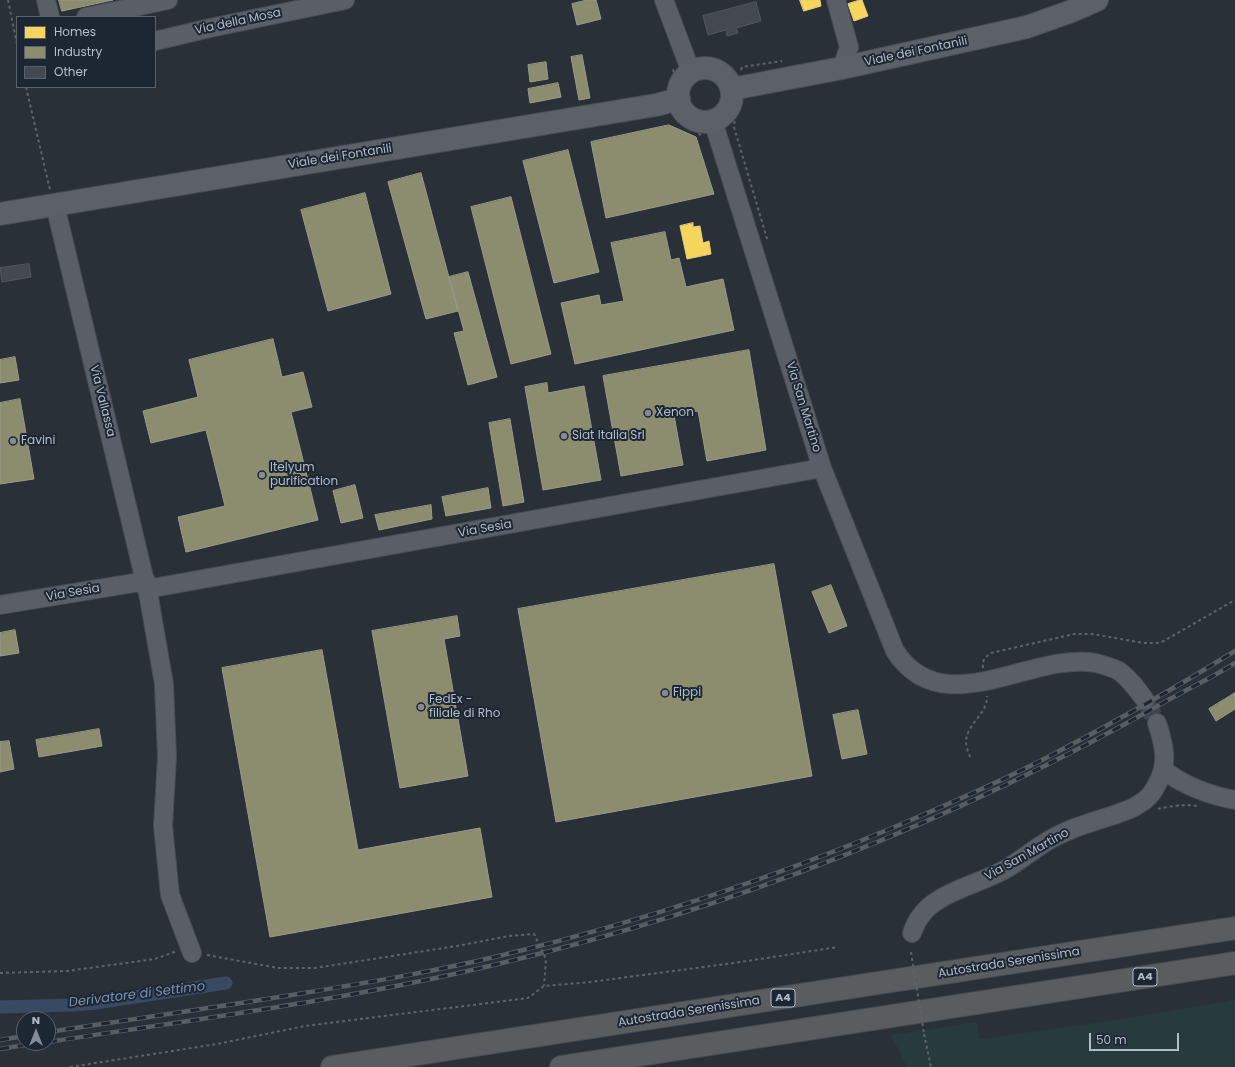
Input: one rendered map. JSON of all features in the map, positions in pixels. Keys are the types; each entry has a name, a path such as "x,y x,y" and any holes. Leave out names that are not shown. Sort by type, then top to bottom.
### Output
{"highway":[{"name":"Autostrada Serenissima","path":"332,1067 1235,928"},
{"name":"A4","path":"561,1067 1235,963"}],"main road":[{"name":"Viale dei Fontanili","path":"736,81 842,68 1027,27 1072,11 1097,0"},
{"path":"687,63 705,68 712,68 736,81 730,107 720,118 716,127 706,122 691,118 685,113 675,92 680,86 687,63"},
{"name":"Viale dei Fontanili","path":"0,214 656,105 675,92"}],"street":[{"path":"46,0 50,16"},
{"path":"91,16 168,0"},
{"name":"Via della Mosa","path":"156,42 210,28 345,0"},
{"path":"664,0 687,63"},
{"path":"836,0 849,47 842,68"},
{"path":"849,47 869,62"},
{"name":"Via San Martino","path":"716,127 822,468 895,651 902,661 908,669 923,678 942,684 956,685 972,684 1064,663 1084,661 1118,670 1134,685 1145,700"},
{"name":"Via Vallassa","path":"55,204 148,589 164,684 167,757 163,826 170,895 192,953"},
{"name":"Via Sesia","path":"0,605 148,589 822,468"},
{"name":"Via San Martino","path":"912,933 919,917 925,910 950,893 968,887 1003,870 1049,840 1063,833 1138,805 1146,800 1162,776 1165,761 1163,741 1157,723"},
{"path":"1163,769 1170,775 1210,794 1235,800"},
{"path":"623,1067 738,1040"}],"path":[{"path":"8,0 16,39"},
{"path":"675,92 675,80 669,57 687,63"},
{"path":"736,81 742,67 786,60"},
{"path":"26,88 55,204"},
{"path":"656,105 659,119 669,117 691,122 702,137 716,127 734,128 770,248"},
{"path":"1152,811 1166,807 1190,805 1204,807"},
{"path":"0,973 67,971 155,959 176,951 217,956 278,968 315,968 457,946 509,936 534,934 546,959 544,986"},
{"path":"70,1067 217,1044 305,1026 528,998 544,986 597,981 838,948"},
{"path":"912,952 924,1034 931,1067"}],"green space":[{"path":"1235,1000 1235,1067 907,1067 891,1035 977,1022 980,1039 1122,1019"}],"building: Homes":[{"path":"800,0 820,0 821,6 804,11"},
{"path":"862,0 868,16 854,21 848,4"},
{"path":"693,223 693,227 700,226 703,243 709,241 711,254 687,259 680,226"}],"building: Industry":[{"path":"59,0 113,0 62,11"},
{"path":"587,0 596,0 601,19 577,25 572,4"},
{"path":"582,55 590,98 579,100 571,57"},
{"path":"546,62 548,79 530,82 528,65"},
{"path":"558,83 561,97 530,103 528,89"},
{"path":"669,125 696,137 714,194 606,218 591,142"},
{"path":"568,150 599,272 554,283 523,161"},
{"path":"421,173 458,311 426,319 388,182"},
{"path":"365,193 391,294 328,311 301,210"},
{"path":"511,197 551,354 511,364 471,207"},
{"path":"665,232 671,260 679,258 686,287 723,279 734,330 575,364 561,303 599,295 601,305 624,301 611,243"},
{"path":"468,272 497,377 468,385 454,333 464,331 449,277"},
{"name":"Itelyum purification","path":"273,339 282,377 303,372 312,407 291,412 318,520 186,552 178,517 225,506 206,430 151,443 143,411 198,397 189,360"},
{"name":"Xenon","path":"749,350 766,450 707,461 698,411 674,415 683,465 621,476 603,376"},
{"path":"15,357 19,380 0,383 0,360"},
{"name":"Siat Italia Srl","path":"547,383 548,393 584,386 601,480 543,490 525,387"},
{"name":"Favini","path":"20,399 34,479 0,484 0,403"},
{"path":"510,419 524,502 503,506 489,423"},
{"path":"355,485 363,518 341,523 333,491"},
{"path":"488,488 491,508 446,516 442,497"},
{"path":"431,505 432,519 379,530 375,515"},
{"name":"Fippi","path":"774,564 812,776 556,822 518,609"},
{"path":"831,585 847,626 829,633 812,592"},
{"name":"FedEx - filiale di Rho","path":"457,616 460,636 444,639 468,776 400,788 372,631"},
{"path":"15,630 19,653 0,656 0,633"},
{"path":"322,650 358,850 480,828 492,897 270,937 222,668"},
{"path":"1235,693 1235,709 1216,721 1209,709"},
{"path":"858,710 867,754 842,759 833,715"},
{"path":"99,729 102,746 39,757 36,740"},
{"path":"9,741 14,769 0,772 0,742"}],"building: Other":[{"path":"756,2 761,21 736,28 738,33 727,36 726,30 708,35 703,16"},
{"path":"29,264 31,277 2,282 0,268"}],"waterway":[{"name":"Derivatore di Settimo","path":"0,1007 96,1003 226,983"}],"tunnel":[{"path":"1145,700 1157,723"}],"railway":[{"path":"56,1031 304,993 453,966 554,942 706,897 855,843 991,785 1115,721 1188,680 1235,651"},
{"path":"56,1041 333,998 446,976 588,941 674,916 842,856 924,822 1085,746 1235,663"},
{"path":"0,1040 16,1037"},
{"path":"0,1049 16,1046"}],"place":[{"name":"Xenon","path":"648,413"},
{"name":"Siat Italia Srl","path":"564,436"},
{"name":"Favini","path":"13,441"},
{"name":"Itelyum purification","path":"262,475"},
{"name":"Fippi","path":"665,693"},
{"name":"FedEx - filiale di Rho","path":"421,707"}]}
